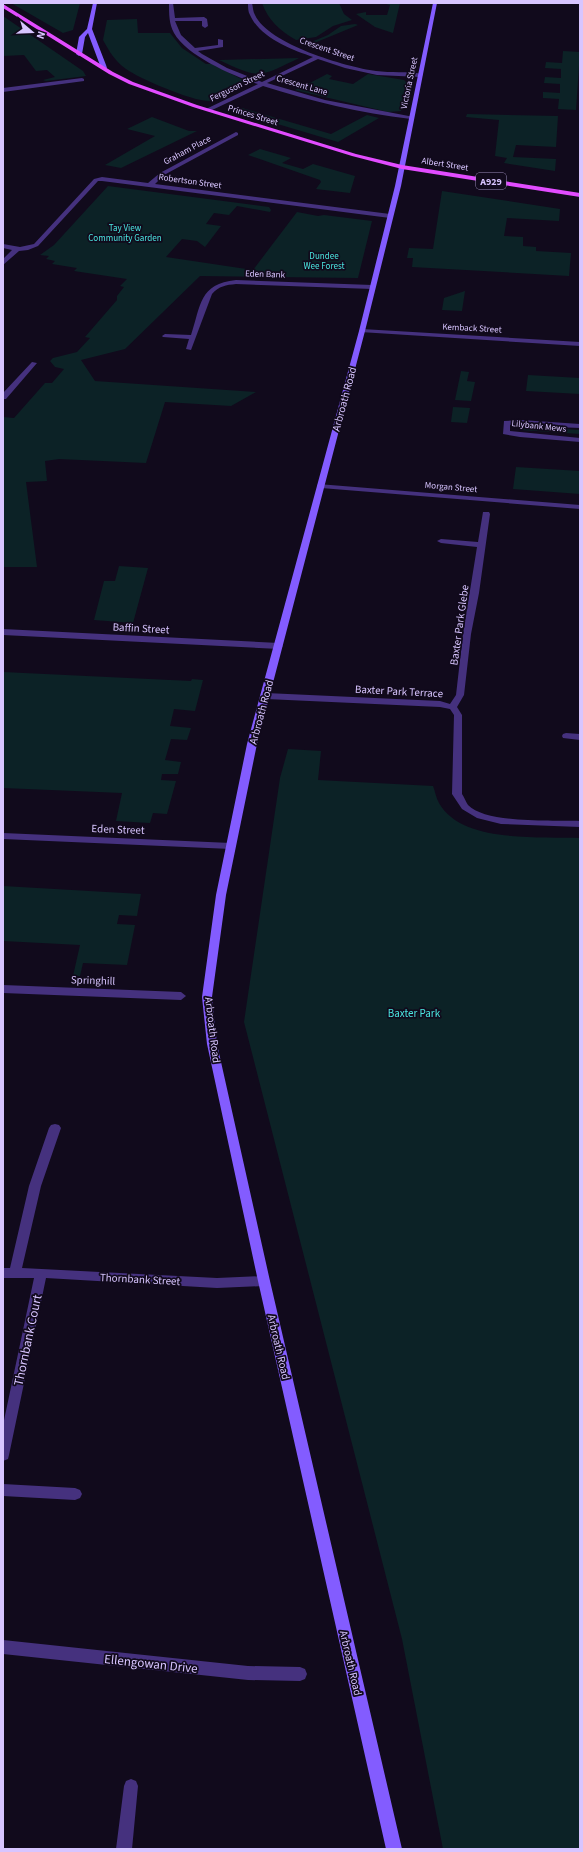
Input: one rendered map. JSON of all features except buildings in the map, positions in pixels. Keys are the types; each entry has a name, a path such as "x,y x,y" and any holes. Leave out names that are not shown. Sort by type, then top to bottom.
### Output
{"main road":[{"path":"79,54 82,37 89,29 96,3"},
{"name":"Victoria Street","path":"402,167 435,3"},
{"name":"Princes Street","path":"3,6 79,54 131,83 208,110 333,149 402,167"},
{"path":"89,29 94,37 95,47 102,57 104,68"},
{"name":"Albert Street","path":"402,167 580,195"},
{"name":"Arbroath Road","path":"394,1849 264,1281 212,1044 208,997 221,895 252,744 362,331 402,167"}],"street":[{"name":"Crescent Lane","path":"170,3 174,28 182,40 193,50 223,67 264,84 327,102 369,112 411,117"},
{"name":"Crescent Street","path":"250,3 252,16 271,34 298,50 318,57 376,72 420,75"},
{"path":"172,20 204,19 205,26"},
{"path":"193,50 221,46 220,40"},
{"name":"Ferguson Street","path":"208,110 318,57"},
{"path":"3,90 82,80"},
{"name":"Graham Place","path":"150,185 162,174 236,134"},
{"name":"Robertson Street","path":"17,249 28,249 36,245 96,180 102,179 390,216"},
{"path":"3,246 17,249"},
{"path":"3,264 17,249"},
{"name":"Eden Bank","path":"189,349 209,293 213,287 222,283 236,282 372,287"},
{"name":"Kemback Street","path":"362,331 580,344"},
{"path":"165,336 193,337"},
{"path":"3,397 34,363"},
{"name":"Lilybank Mews","path":"580,426 521,422 507,423 506,432 520,435 580,440"},
{"name":"Morgan Street","path":"321,486 580,507"},
{"name":"Baxter Park Glebe","path":"453,707 460,695 467,634 475,593 486,514"},
{"path":"441,541 481,545"},
{"name":"Baffin Street","path":"3,632 279,646"},
{"name":"Baxter Park Terrace","path":"266,696 440,704 453,707 458,715 457,794 465,807 480,816 501,821 580,824"},
{"path":"566,736 580,737"},
{"name":"Eden Street","path":"3,836 231,846"},
{"name":"Springhill","path":"3,988 181,996"},
{"path":"15,1272 35,1186 55,1128"},
{"name":"Thornbank Street","path":"3,1272 216,1283 264,1281"},
{"name":"Thornbank Court","path":"3,1455 41,1273"},
{"path":"3,1490 75,1494"},
{"name":"Ellengowan Drive","path":"3,1647 248,1674 300,1674"},
{"path":"124,1849 131,1786"}],"green space":[{"path":"11,3 80,3 73,30 63,33"},
{"path":"262,3 339,3 344,14 352,20 333,26 316,37 296,40 285,33 271,20"},
{"path":"382,3 400,3 393,33 375,27 356,14 366,12 366,15 387,15 390,5"},
{"path":"3,16 83,71 86,76 46,81 43,80 55,77 47,70 36,71 24,55 3,56"},
{"path":"137,19 138,33 170,33 182,48 206,64 212,64 243,80 241,86 215,100 204,101 167,89 132,73 119,63 103,40 107,20"},
{"path":"358,25 307,46 304,45 328,35 341,26"},
{"path":"563,51 580,52 576,110 558,109 559,99 543,98 543,92 560,93 560,84 544,83 545,77 561,78 561,69 545,68 546,62 562,63"},
{"path":"299,58 275,69 259,74 243,71 219,60"},
{"path":"327,74 332,76 329,79 353,84 368,74 404,80 407,83 401,111 388,112 295,90 301,87 306,88 310,86 306,85"},
{"path":"242,108 331,134 367,115 379,118 338,142 234,111"},
{"path":"467,114 558,116 556,147 516,145 513,157 556,159 555,171 504,163 507,158 495,156 499,120 466,117"},
{"path":"152,117 189,131 197,131 121,168 105,165 155,136 127,129"},
{"path":"260,149 291,158 282,163 303,169 313,164 355,176 350,193 316,189 321,182 320,180 248,155"},
{"path":"108,186 269,207 271,210 270,212 237,206 229,215 214,213 206,224 221,226 205,247 197,241 182,239 166,257 253,270 297,212 318,216 324,215 372,221 358,278 200,276 125,349 81,360 95,381 256,392 231,406 165,402 146,463 59,459 45,461 47,481 26,482 37,567 3,567 3,417 14,418 45,383 52,383 64,369 55,367 50,361 53,358 77,352 90,338 85,337 117,300 117,296 124,287 120,286 127,279 74,271 77,268 52,264 55,261 46,259 49,256 40,255 54,245"},
{"path":"442,191 560,209 559,221 507,218 504,236 523,237 523,246 536,247 536,251 571,253 569,276 412,267 413,258 407,258 409,248 433,249"},
{"path":"465,291 462,311 442,310 444,298"},
{"path":"461,371 469,372 467,381 475,382 471,401 455,400"},
{"path":"528,375 580,378 580,394 526,391"},
{"path":"453,407 470,408 467,423 451,422"},
{"path":"521,426 580,430 580,434 521,430 519,428"},
{"path":"516,467 580,471 580,494 513,489"},
{"path":"119,566 148,568 133,623 94,620 104,581 115,581"},
{"path":"3,672 191,681 192,679 203,680 195,711 174,709 170,726 191,728 187,740 171,739 165,760 181,762 178,774 162,774 161,780 176,781 167,814 153,813 150,823 116,821 122,793 3,788"},
{"name":"Baxter Park","path":"288,749 321,751 318,780 433,786 439,803 450,816 465,825 483,832 524,837 580,838 580,1849 443,1849 402,1639 244,1022 280,778"},
{"path":"3,886 141,894 137,916 119,915 117,924 135,925 127,965 83,963 80,976 73,976 80,945 3,941"}],"park label":[{"name":"Tay View Community Garden","path":"125,234"},
{"name":"Dundee Wee Forest","path":"324,262"}]}
